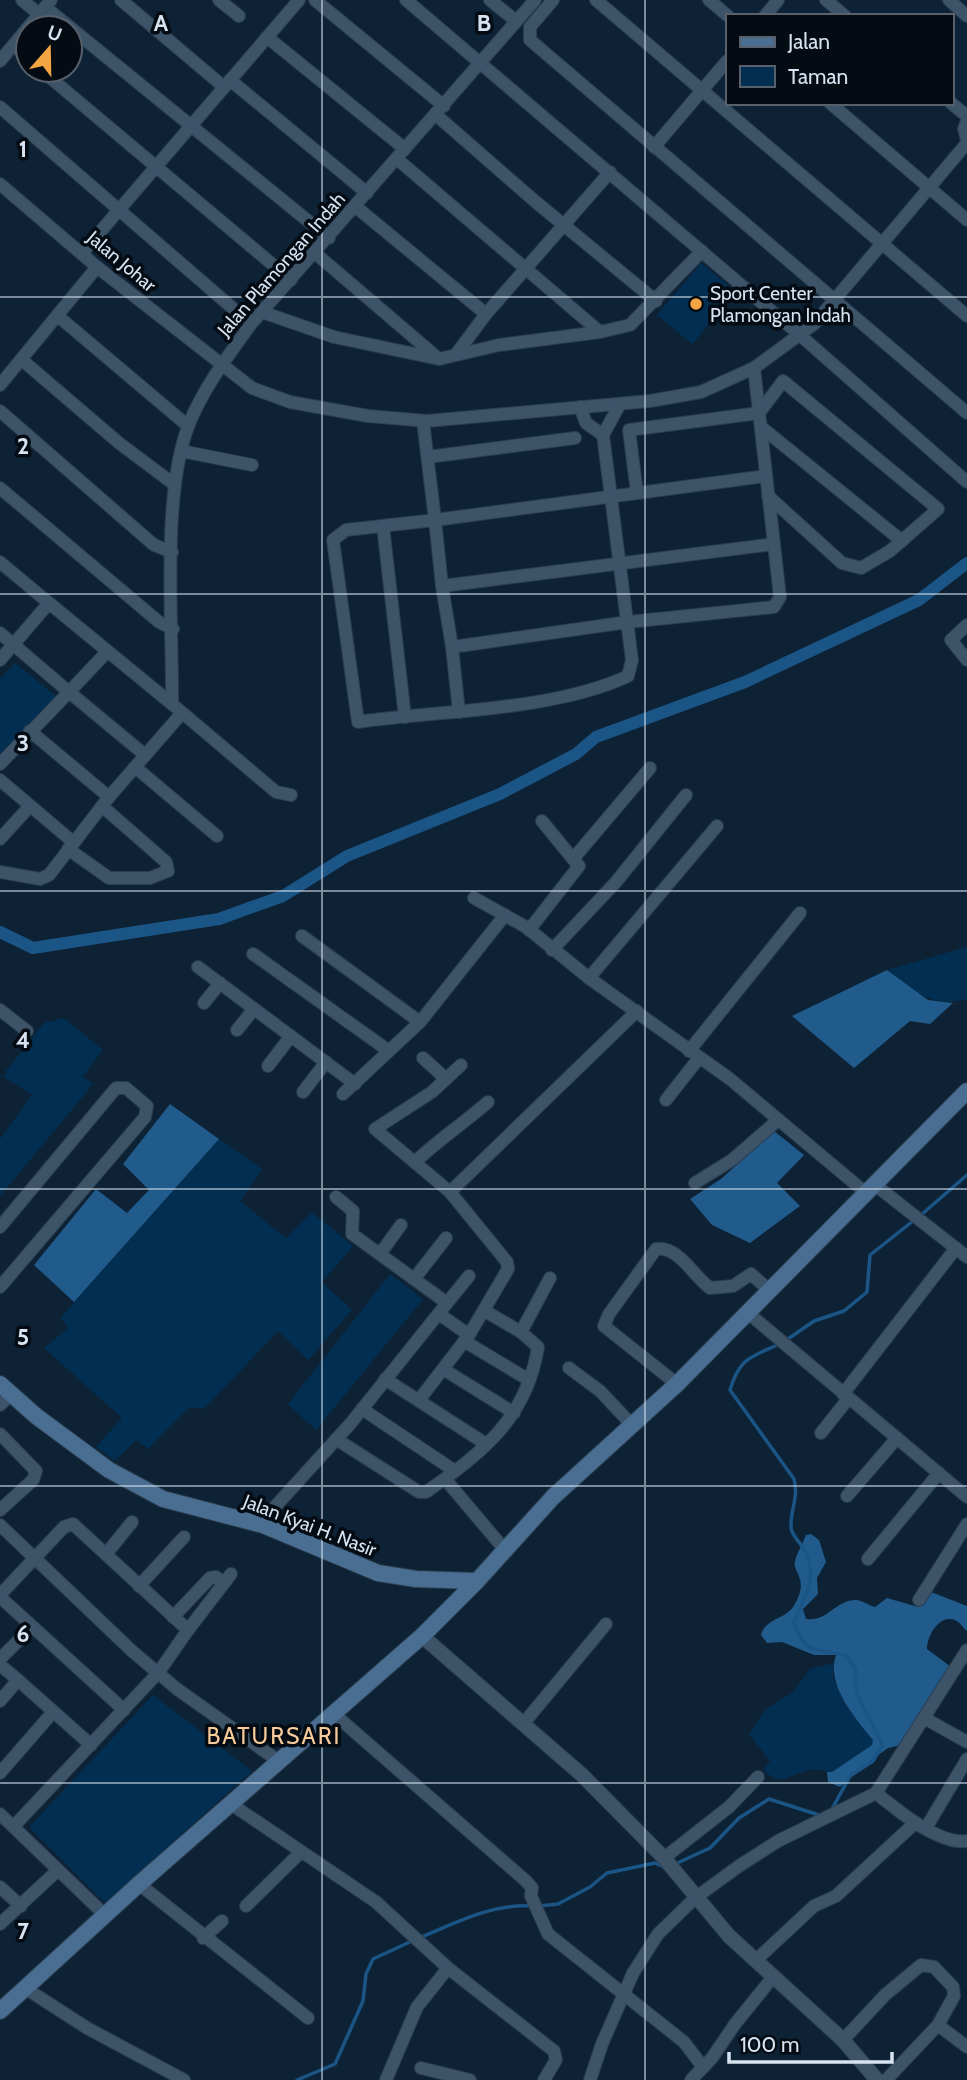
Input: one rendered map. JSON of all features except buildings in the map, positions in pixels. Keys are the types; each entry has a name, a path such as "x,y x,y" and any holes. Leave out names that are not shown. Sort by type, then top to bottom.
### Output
{"main road":[{"path":"0,2011 139,1884 422,1636 477,1581 553,1497 677,1384 967,1091"},
{"name":"Jalan Kyai H. Nasir","path":"4,1396 109,1470 163,1499 262,1525 348,1563 378,1573 426,1580 477,1581"}],"street":[{"path":"22,0 45,7 330,238"},
{"path":"121,0 366,193"},
{"path":"219,0 239,16"},
{"path":"82,253 299,0"},
{"path":"315,0 440,110 564,225 656,301"},
{"path":"406,0 801,336 967,482"},
{"path":"490,0 516,21"},
{"name":"Jalan Plamongan Indah","path":"177,709 172,552 175,485 188,426 199,400 251,324 330,238 535,0"},
{"path":"553,0 530,27 530,40 967,413"},
{"path":"596,0 967,316"},
{"path":"709,0 726,14"},
{"path":"767,14 778,0"},
{"path":"826,0 843,14"},
{"path":"948,0 967,16"},
{"path":"5,52 45,7"},
{"path":"267,37 401,154 524,270 600,332"},
{"path":"654,146 726,62"},
{"path":"58,84 290,280"},
{"path":"832,105 967,220"},
{"path":"953,105 967,118 964,129 967,141"},
{"path":"0,107 251,324"},
{"name":"Jalan Johar","path":"0,184 97,267 252,388 290,402 368,416 423,421 620,404 701,392 754,369 801,336 883,245 967,141"},
{"path":"457,353 486,314 610,172"},
{"path":"356,207 486,314"},
{"path":"262,312 334,337 439,359 457,353 600,332 630,325 702,251"},
{"path":"315,253 439,359"},
{"path":"0,385 59,317 97,267"},
{"path":"59,317 188,426"},
{"path":"22,360 119,443 175,485"},
{"path":"452,648 628,622 774,607 780,597 754,369"},
{"path":"637,493 629,430 759,413 783,381 938,509 902,541 861,568 842,563 768,496"},
{"path":"620,404 603,435 611,496 628,622 632,660 628,676 597,691 459,712 358,722 333,540 346,530 435,520 611,496 766,476"},
{"path":"580,407 586,423 603,435"},
{"path":"0,411 154,545 172,552"},
{"path":"423,421 459,712"},
{"path":"761,427 902,541"},
{"path":"428,457 575,438"},
{"path":"181,451 252,465"},
{"path":"0,488 159,622 173,629"},
{"path":"383,526 405,717"},
{"path":"442,586 774,544"},
{"path":"0,562 276,792 291,795"},
{"path":"0,660 48,603"},
{"path":"967,625 951,640 967,660"},
{"path":"0,633 145,755"},
{"path":"0,764 106,653"},
{"path":"0,872 45,877 145,755 177,709"},
{"path":"0,780 109,878 149,878 168,871 166,862 30,731"},
{"path":"135,767 217,836"},
{"path":"573,859 650,768"},
{"path":"552,950 615,882 686,796"},
{"path":"0,839 30,807"},
{"path":"529,930 579,866 542,821"},
{"path":"589,978 717,826"},
{"path":"474,898 529,930 589,978 730,1079 778,1120 967,1257"},
{"path":"666,1100 694,1054 800,913"},
{"path":"343,1094 420,1021 505,915"},
{"path":"302,936 420,1021"},
{"path":"253,954 389,1051"},
{"path":"198,967 355,1084"},
{"path":"204,1003 220,983"},
{"path":"237,1031 254,1009"},
{"path":"0,1010 27,1031"},
{"path":"450,1192 637,1012"},
{"path":"268,1066 291,1036"},
{"path":"423,1058 446,1079"},
{"path":"303,1092 326,1062"},
{"path":"419,1400 485,1311 508,1266 450,1192 415,1162 391,1146 375,1129 432,1092 461,1065"},
{"path":"0,1227 113,1090 124,1087 147,1106 147,1113 138,1126 0,1285"},
{"path":"415,1162 438,1140 462,1126 488,1102"},
{"path":"695,1183 733,1160 778,1120"},
{"path":"336,1197 353,1212 350,1232 447,1303"},
{"path":"380,1254 401,1225"},
{"path":"414,1279 446,1238"},
{"path":"677,1384 604,1326 609,1314 656,1249 661,1248 678,1256 710,1288 733,1286 751,1275 770,1292"},
{"path":"821,1433 956,1248"},
{"path":"273,1509 362,1409 469,1276"},
{"path":"521,1332 550,1278"},
{"path":"336,1439 419,1492 426,1492 450,1475 502,1430 514,1413 529,1380 538,1347 521,1332 485,1311"},
{"path":"748,1313 967,1497"},
{"path":"439,1314 467,1338 529,1380"},
{"path":"569,1368 600,1391 632,1425"},
{"path":"443,1369 514,1413"},
{"path":"385,1379 486,1444"},
{"path":"362,1409 450,1475 505,1550"},
{"path":"847,1496 897,1438"},
{"path":"2,1440 36,1471 33,1480 2,1506"},
{"path":"868,1559 939,1473"},
{"path":"106,1554 132,1522"},
{"path":"124,1710 0,1596 70,1524 188,1630"},
{"path":"919,1600 967,1524"},
{"path":"0,1525 158,1673 279,1762"},
{"path":"139,1586 184,1538"},
{"path":"14,1826 158,1673 228,1579 210,1577 173,1617"},
{"path":"523,1724 606,1623"},
{"path":"32,1627 0,1662 91,1745"},
{"path":"422,1636 582,1775 664,1858 695,1898 755,1961 843,2040 877,2080"},
{"path":"590,2080 602,2044 633,1973 658,1934 695,1898 778,1841 876,1793 926,1719 967,1650"},
{"path":"0,1701 18,1680"},
{"path":"0,1773 53,1712"},
{"path":"334,1714 526,1881 532,1888 531,1896 541,1919 556,1942 684,2042 703,2067"},
{"path":"926,1719 967,1742"},
{"path":"755,1961 814,1906 836,1896 920,1826 967,1759"},
{"path":"664,1858 729,1807 758,1777"},
{"path":"876,1793 920,1826 958,1842 967,1841"},
{"path":"231,1804 376,1902 447,1968 554,2051 556,2060 544,2080"},
{"path":"0,1814 105,1915"},
{"path":"246,1906 301,1852"},
{"path":"0,1924 58,1870"},
{"path":"139,1884 203,1938 308,2018"},
{"path":"0,1887 21,1906"},
{"path":"203,1938 222,1921"},
{"path":"843,2040 885,1995 924,1964 934,1967 955,1992 938,2025 886,2080"},
{"path":"387,2080 417,2007 447,1968"},
{"path":"691,2080 773,1977"},
{"path":"24,1988 87,2028 184,2080"},
{"path":"938,2025 967,2047"},
{"path":"421,2068 470,2080"}],"green space":[{"name":"Sport Center Plamongan Indah","path":"701,263 736,292 692,344 657,315"},
{"path":"15,663 57,697 0,755 0,679"},
{"path":"967,947 967,999 943,1002 924,996 887,970"},
{"path":"64,1018 103,1050 83,1076 93,1084 0,1196 0,1139 32,1095 4,1077 6,1071 44,1023"},
{"path":"219,1139 262,1169 240,1201 286,1238 312,1212 353,1246 322,1282 352,1310 308,1360 278,1331 204,1409 190,1407 148,1449 136,1440 115,1461 96,1447 122,1418 44,1348 68,1328 61,1317"},
{"path":"390,1274 423,1299 316,1430 288,1404"},
{"path":"834,1663 833,1677 844,1702 873,1740 872,1745 832,1772 807,1770 788,1778 776,1779 763,1769 770,1761 749,1734 765,1710 793,1692 810,1669"},
{"path":"153,1695 252,1771 105,1903 29,1827"}],"shaded area":[{"path":"887,970 928,1000 953,1003 930,1024 910,1021 854,1068 792,1016"},
{"path":"170,1104 219,1139 74,1302 34,1265 96,1189 127,1213 149,1190 123,1164"},
{"path":"774,1131 804,1155 777,1183 800,1206 750,1243 712,1225 690,1199 721,1179"},
{"path":"811,1534 819,1540 826,1562 817,1578 818,1594 803,1609 806,1619 820,1618 841,1604 854,1600 875,1607 887,1598 918,1607 931,1592 967,1606 967,1631 957,1621 949,1619 939,1623 929,1638 927,1649 951,1667 909,1734 897,1746 888,1748 871,1760 840,1787 828,1782 827,1772 832,1772 872,1745 873,1740 850,1711 838,1689 834,1666 836,1655 814,1655 782,1642 767,1643 761,1635 767,1626 793,1607 798,1597 801,1583 795,1561 806,1535"}],"waterway":[{"path":"0,932 33,948 219,919 283,896 347,856 500,794 576,754 596,737 745,682 919,600 967,563"},
{"path":"921,1215 967,1175"},
{"path":"785,1341 814,1321 844,1311 867,1292 870,1255 913,1221"},
{"path":"775,1346 746,1361 737,1372 730,1390 794,1479 796,1492 791,1528 805,1551 811,1571 808,1588 794,1623 808,1646 847,1656 856,1671 855,1681 860,1700 882,1746 873,1761 850,1776 832,1809"},
{"path":"673,1865 710,1848 739,1818 769,1799 819,1815"},
{"path":"539,1906 558,1904 590,1887 607,1873 655,1863 666,1868"},
{"path":"419,1938 487,1911 531,1906"},
{"path":"297,2080 335,2064 363,2001 366,1974 373,1959 412,1941"}],"place":[{"name":"Sport Center Plamongan Indah","path":"696,304"}],"district":[{"name":"BATURSARI","path":"274,1736"}]}
